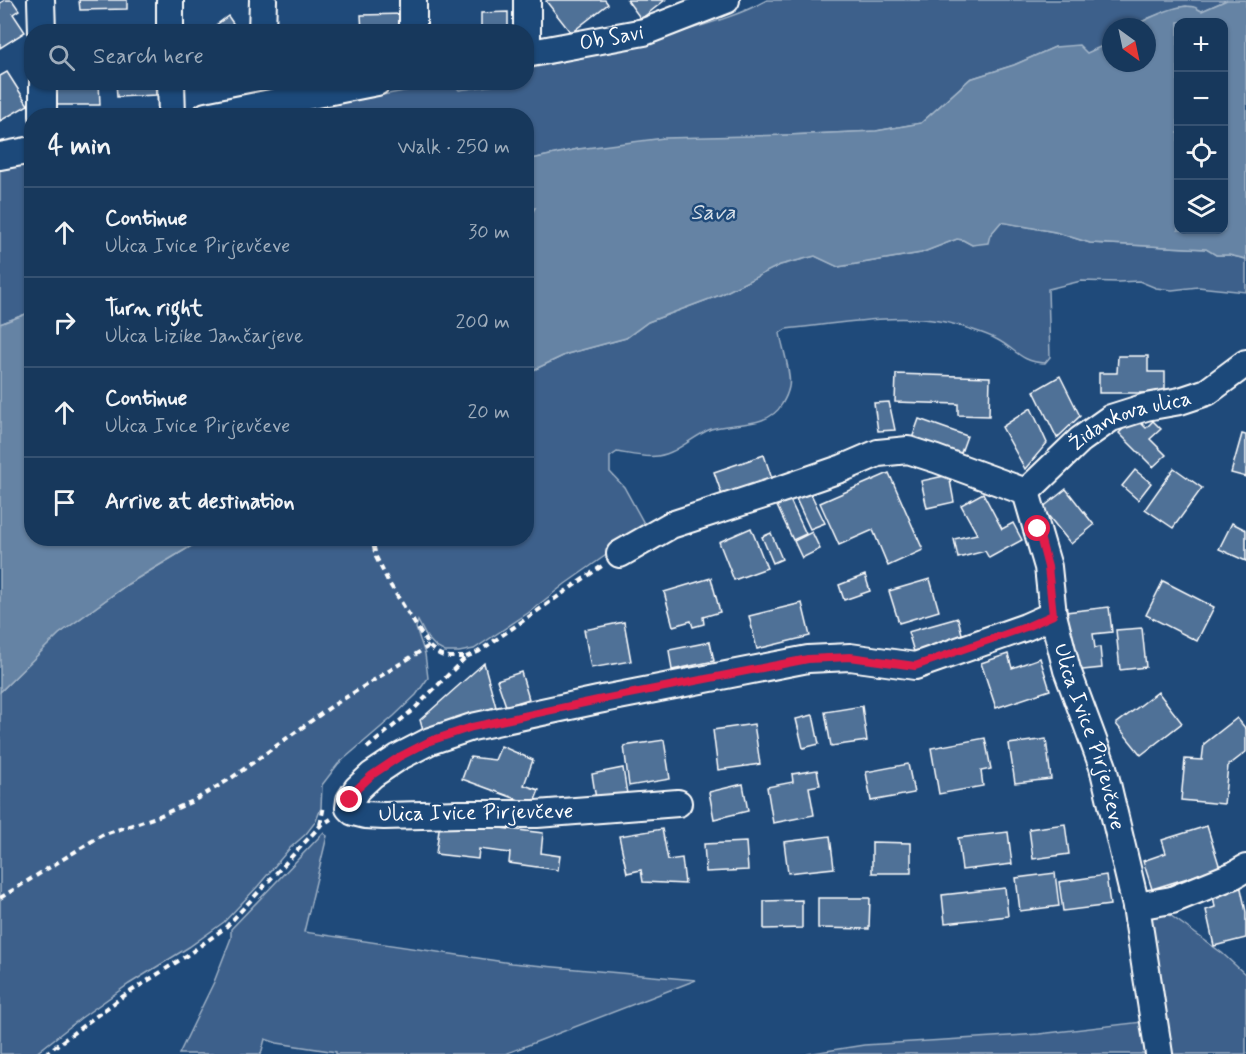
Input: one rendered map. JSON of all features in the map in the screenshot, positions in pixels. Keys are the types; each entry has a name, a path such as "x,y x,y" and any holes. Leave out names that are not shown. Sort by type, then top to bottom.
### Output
{"street":[{"path":"41,0 42,24"},
{"path":"170,0 170,24"},
{"path":"262,24 263,0"},
{"path":"413,0 413,24"},
{"path":"527,0 527,24"},
{"name":"Ob Savi","path":"534,53 644,32 726,0"},
{"path":"43,90 43,108"},
{"path":"171,90 172,108"},
{"path":"225,108 261,93 293,90"},
{"path":"0,156 24,152"},
{"name":"Židankova ulica","path":"1026,492 1080,440 1111,418 1146,407 1180,402 1207,392 1246,363"},
{"path":"620,554 671,525 843,468 878,453 908,450 1026,492"},
{"name":"Ulica Ivice Pirjevčeve","path":"1026,492 1048,567 1053,615 1067,670 1103,767 1137,906 1159,1054"},
{"name":"Ulica Ivice Pirjevčeve","path":"337,805 350,800 357,789 372,775 399,757 430,741 472,727 808,659 850,657 915,666 1026,627 1053,615"},
{"name":"Ulica Ivice Pirjevčeve","path":"337,805 353,812 384,816 537,814 678,803"},
{"path":"1137,906 1172,900 1246,868"}],"path":[{"path":"374,546 388,584 429,646 437,654 449,657 465,657 478,652 620,554"},
{"path":"0,898 102,835 159,816 193,801 230,779 332,706 429,646"},
{"path":"359,755 414,708 465,657"},
{"path":"45,1054 122,996 186,956 225,928 337,805"},
{"path":"320,826 337,805"}],"shaded area":[{"path":"767,0 1227,0 1202,11 1186,6 1149,18 1102,18 1102,46 1087,54 1055,47 1014,65 970,79 921,123 876,131 578,149 534,158 534,108 314,108 409,90 534,90 534,67 645,42 737,14"},
{"path":"24,165 24,315 0,324 0,170"},
{"path":"1001,222 1055,232 1090,243 1207,249 1216,255 1246,259 1246,292 1198,287 1172,290 1156,288 1139,281 1081,281 1048,289 1050,357 1045,363 1024,358 987,335 939,321 882,319 786,329 780,333 790,382 784,400 776,412 760,421 711,429 679,448 658,456 637,456 617,452 610,457 610,472 624,487 646,527 528,613 474,649 445,652 436,647 426,636 418,621 416,628 425,654 428,678 416,695 338,764 322,785 321,808 316,821 224,922 189,947 129,984 35,1054 0,1054 0,692 59,634 128,584 191,546 534,546 534,370 567,354 626,338 648,322 720,295 780,265 815,256 839,267 921,253 957,239 972,245 990,235"},
{"path":"323,833 327,836 304,932 511,963 696,980 505,1054 336,1054 336,1052 265,1039 261,1054 179,1054 214,982 231,938 231,929"},
{"path":"1159,907 1222,953 1246,975 1246,1054 1169,1054 1149,923 1152,911"},
{"path":"1151,1021 1155,1054 807,1054 864,1045 1039,1034"}],"water":[{"name":"Sava","path":"1227,0 1246,0 1246,259 1216,255 1206,249 1090,243 1055,232 1001,222 990,235 988,243 972,245 957,239 921,253 838,267 815,256 780,265 720,295 648,322 626,338 567,354 534,370 534,158 578,149 664,138 876,131 921,123 970,79 1014,65 1055,47 1079,45 1087,53 1102,46 1102,72 1156,72 1156,18 1151,18 1187,6 1202,11"},
{"path":"24,315 24,546 191,546 128,584 59,634 0,692 0,324"}],"building":[{"path":"12,0 19,10 13,14 24,33 0,48 0,3"},
{"path":"79,0 127,0 127,9 80,10"},
{"path":"605,0 608,4 571,33 546,1"},
{"path":"627,0 665,0 641,19"},
{"path":"508,12 508,24 481,24 481,13"},
{"path":"403,14 403,24 362,24 361,15"},
{"path":"228,16 234,24 218,24"},
{"path":"7,72 28,105 0,121 0,76"},
{"path":"55,90 99,90 100,105 55,105"},
{"path":"117,90 156,90 156,95 117,97"},
{"path":"1118,356 1148,356 1148,372 1165,372 1165,393 1099,393 1099,373 1117,373"},
{"path":"896,374 990,377 989,416 958,415 958,404 895,402"},
{"path":"1060,376 1080,416 1057,438 1034,391"},
{"path":"889,402 895,430 878,431 874,403"},
{"path":"1031,408 1047,443 1025,469 1002,427"},
{"path":"1135,417 1146,428 1153,421 1161,429 1150,439 1166,455 1153,467 1119,433"},
{"path":"919,419 967,436 958,461 910,444"},
{"path":"1242,434 1246,435 1246,477 1231,473"},
{"path":"764,455 774,485 724,501 714,472"},
{"path":"1174,468 1202,488 1173,528 1145,509"},
{"path":"1135,470 1151,483 1138,500 1122,486"},
{"path":"889,473 923,550 888,566 873,530 839,545 820,503"},
{"path":"949,475 954,502 927,508 921,481"},
{"path":"1066,489 1094,525 1071,544 1042,508"},
{"path":"810,492 825,523 810,529 796,499"},
{"path":"983,493 1002,529 1013,523 1022,540 989,558 985,551 958,558 954,539 977,534 961,505"},
{"path":"790,500 806,534 793,540 777,506"},
{"path":"1232,523 1246,530 1246,561 1219,549"},
{"path":"751,528 767,568 734,580 719,542"},
{"path":"812,532 820,549 802,558 794,541"},
{"path":"771,533 782,559 773,563 762,537"},
{"path":"865,575 870,591 844,600 839,585"},
{"path":"711,578 720,612 703,617 704,624 693,627 691,621 673,626 664,592"},
{"path":"930,579 939,611 899,623 889,591"},
{"path":"1163,581 1214,607 1197,641 1146,615"},
{"path":"802,603 810,636 757,649 749,616"},
{"path":"1109,607 1112,632 1093,634 1095,648 1100,647 1102,668 1073,671 1066,612"},
{"path":"958,618 963,638 914,652 908,632"},
{"path":"624,622 631,661 591,668 584,630"},
{"path":"1142,628 1146,667 1120,670 1116,630"},
{"path":"710,642 714,661 672,670 669,650"},
{"path":"1008,654 1012,668 1040,658 1050,690 996,708 981,663"},
{"path":"484,663 496,707 482,711 484,717 424,734 420,720"},
{"path":"521,672 529,699 506,706 497,680"},
{"path":"1158,692 1182,723 1141,755 1116,724"},
{"path":"862,706 867,741 831,746 825,712"},
{"path":"813,715 819,744 803,748 796,719"},
{"path":"1237,718 1246,729 1246,752 1228,766 1224,804 1181,800 1185,759 1202,760 1204,744"},
{"path":"754,724 760,764 718,770 713,730"},
{"path":"985,738 991,769 981,771 983,786 939,794 931,748"},
{"path":"1046,739 1051,779 1015,783 1009,744"},
{"path":"664,740 670,779 629,786 624,746"},
{"path":"501,746 533,760 524,785 539,790 533,805 462,779 470,757 495,760"},
{"path":"908,764 914,793 871,801 866,772"},
{"path":"623,768 627,794 596,799 592,774"},
{"path":"817,770 820,785 809,787 814,815 773,823 767,787 793,782 792,774"},
{"path":"743,784 748,811 714,819 709,792"},
{"path":"440,821 543,833 541,853 560,856 558,870 509,863 510,853 479,849 478,859 436,854"},
{"path":"1065,824 1069,854 1033,859 1029,829"},
{"path":"1207,826 1220,868 1152,889 1143,861 1166,853 1162,840"},
{"path":"662,829 668,860 682,858 685,884 643,882 641,870 627,873 619,836"},
{"path":"1008,832 1012,864 962,870 958,838"},
{"path":"830,836 834,868 788,873 784,842"},
{"path":"746,842 748,870 706,872 704,844"},
{"path":"872,842 911,843 911,873 872,873"},
{"path":"1055,873 1059,906 1020,911 1016,878"},
{"path":"1106,875 1110,905 1063,911 1059,882"},
{"path":"1240,884 1246,912 1246,938 1214,946 1206,910 1215,907 1212,890"},
{"path":"1005,888 1008,916 945,923 942,895"},
{"path":"818,898 870,898 869,929 818,928"},
{"path":"802,900 802,928 764,929 764,901"}],"route":[{"path":"350,800 357,789 372,775 399,757 430,741 472,727 808,659 850,657 915,666 1026,627 1053,615 1048,567 1038,529"}]}
